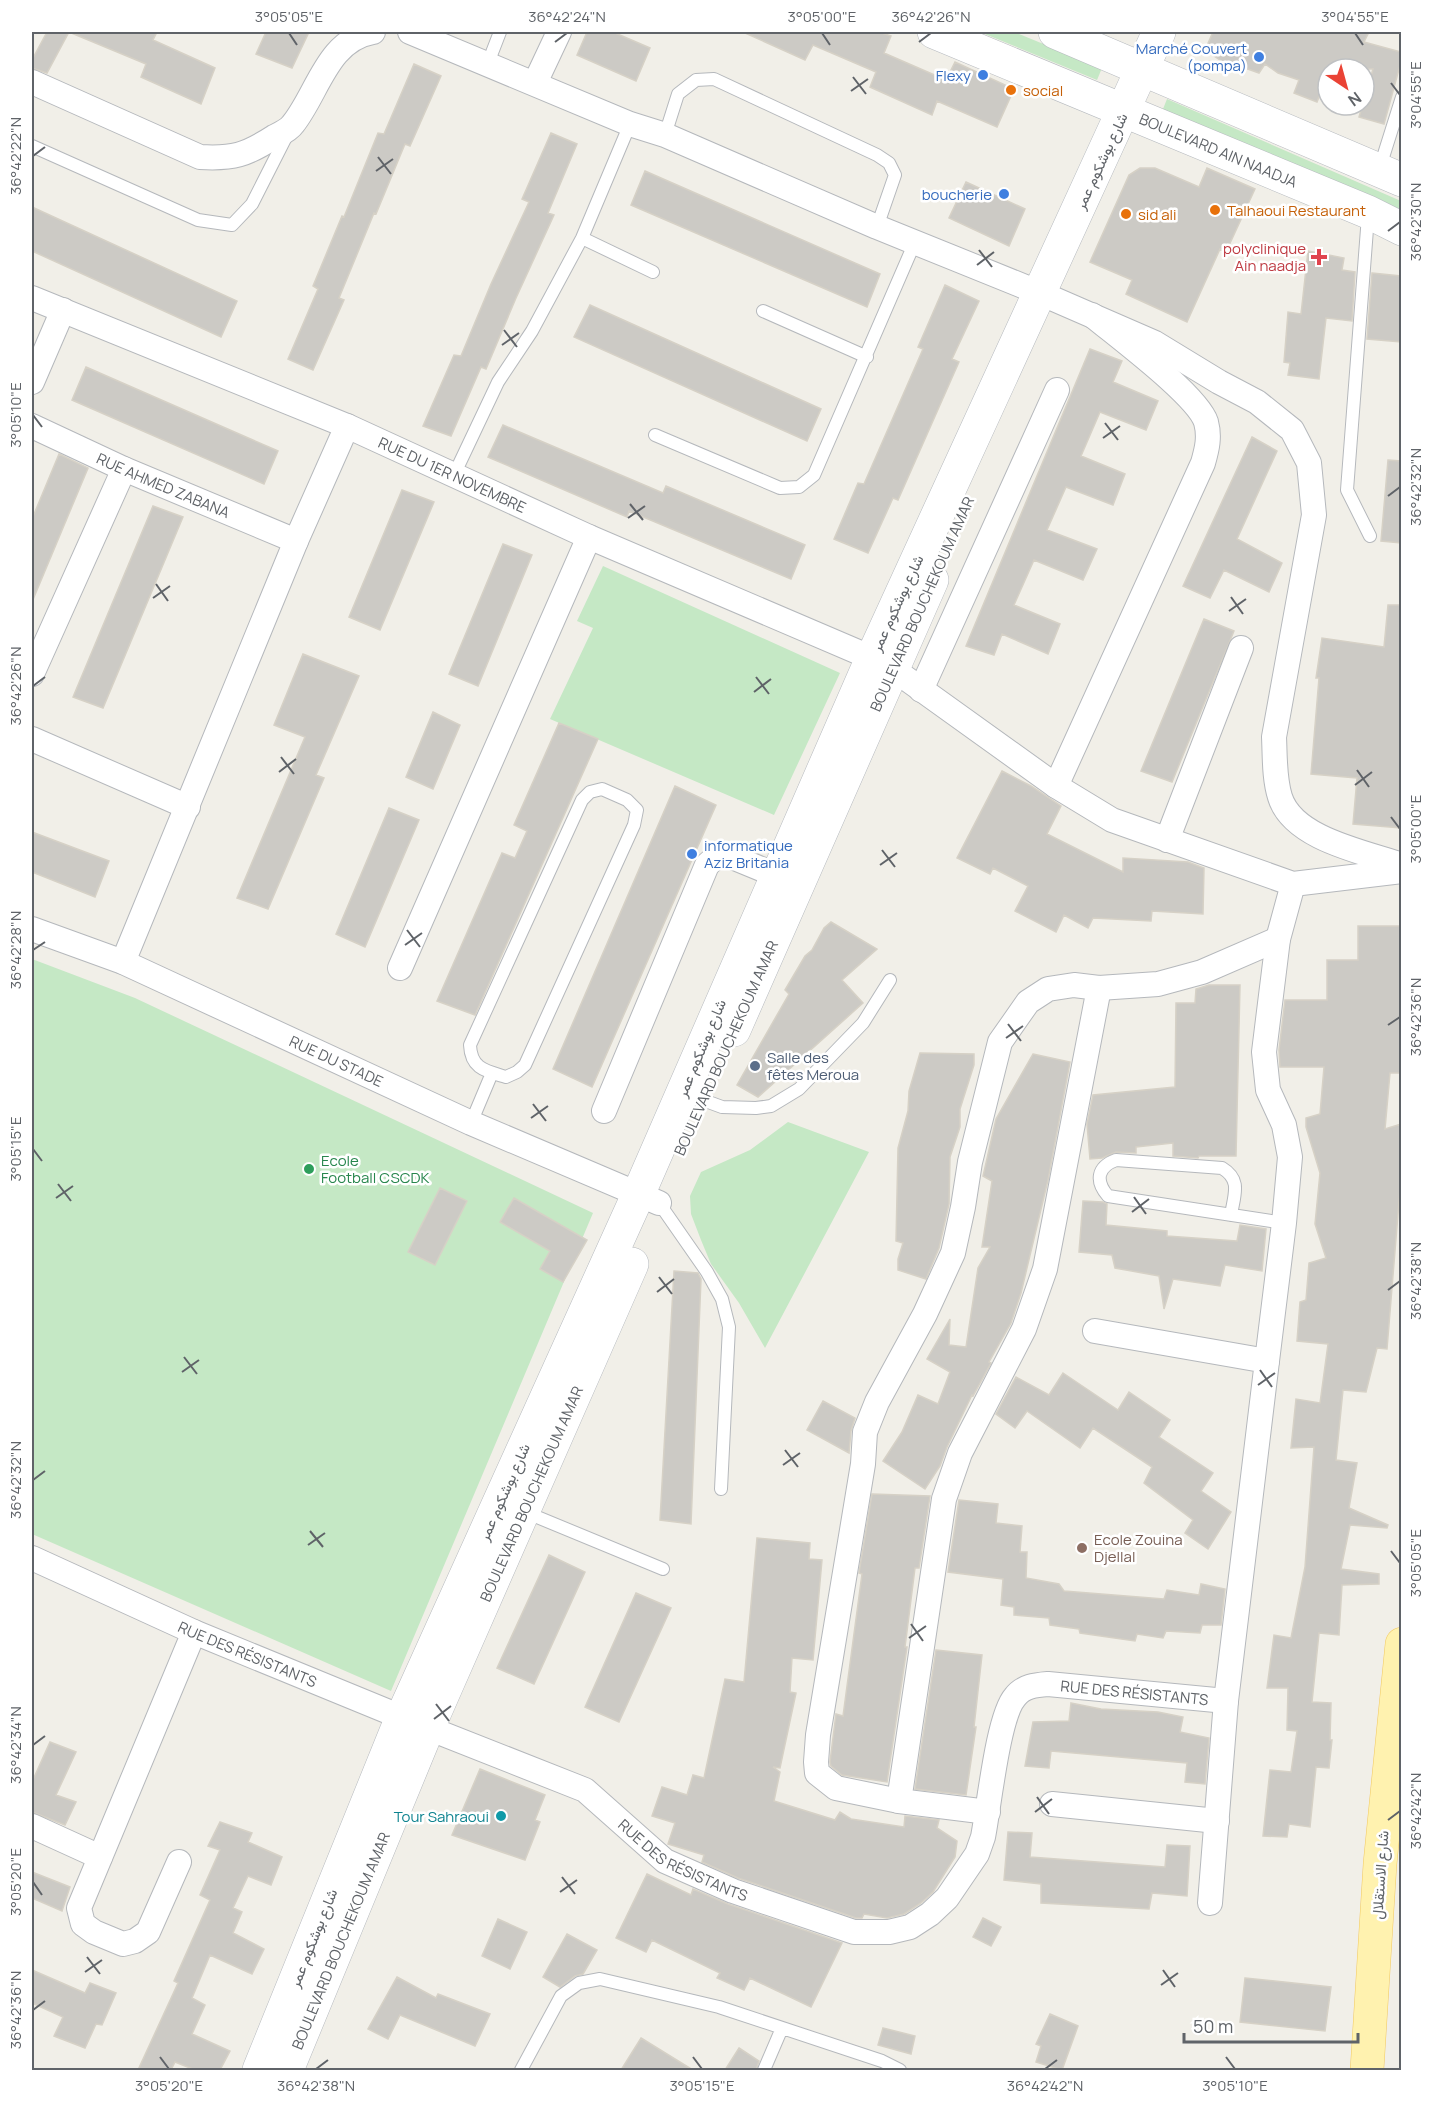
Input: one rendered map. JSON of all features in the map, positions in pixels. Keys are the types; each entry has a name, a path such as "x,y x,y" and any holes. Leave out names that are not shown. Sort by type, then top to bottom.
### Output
{"main road":[{"name":"شارع الاستقلال","path":"1367,2070 1380,1864 1401,1644"}],"street":[{"path":"32,82 200,157 224,159 244,154 292,126 329,62 345,45 363,33 373,32"},
{"path":"410,32 630,124 664,135 1155,343 1257,402 1292,430 1309,464 1314,515 1274,737 1275,769 1280,799 1297,823 1326,840 1401,865"},
{"path":"535,83 559,32"},
{"name":"BOULEVARD AIN NAADJA","path":"934,32 1368,212 1401,229"},
{"path":"1055,32 1390,175"},
{"name":"شارع بوشكوم عمر","path":"259,2070 648,1199 776,875 882,664 1150,72 1159,32"},
{"path":"1150,72 1177,32"},
{"name":"RUE DU 1ER NOVEMBRE","path":"32,298 347,426 589,537 882,664 1056,786 1112,820 1293,884"},
{"path":"32,382 63,310"},
{"path":"1056,786 1203,463 1209,442 1206,422 1198,407 1092,315"},
{"path":"921,690 1057,390"},
{"name":"RUE AHMED ZABANA","path":"32,426 124,469 296,541"},
{"path":"123,962 296,541 347,426"},
{"path":"32,674 124,469"},
{"path":"400,968 589,537"},
{"path":"1167,840 1241,648"},
{"name":"BOULEVARD BOUCHEKOUM AMAR","path":"287,2070 415,1723 523,1511 648,1199 703,1101 882,664"},
{"path":"32,739 188,807"},
{"path":"604,1111 707,865 718,855 732,857 776,875"},
{"path":"1210,1903 1226,1701 1268,1361 1290,1156 1284,1125 1268,1090 1264,1052 1278,939 1293,884 1401,871"},
{"name":"RUE DU STADE","path":"32,929 123,962 471,1123 648,1199"},
{"path":"988,1812 899,1801 836,1788 817,1773 818,1735 863,1464 865,1432 877,1402 925,1314 953,1253 970,1162 1000,1042 1028,1002 1048,989 1074,985 1099,988 1158,984 1202,972 1278,939"},
{"path":"899,1801 944,1499 960,1453 1024,1329 1045,1269 1099,988"},
{"path":"1095,1331 1268,1361"},
{"name":"RUE DES RÉSISTANTS","path":"32,1558 194,1632 585,1790 665,1861 733,1891 854,1932 889,1932 910,1927 930,1914 947,1898 977,1854 983,1837 1005,1714 1015,1696 1030,1686 1048,1684 1226,1701"},
{"path":"179,1862 148,1932 135,1941 123,1944 94,1932 83,1924 79,1908 194,1632"},
{"path":"1053,1804 1217,1821"},
{"path":"32,1826 100,1857"}],"lane":[{"path":"488,63 500,32"},
{"path":"664,135 678,94 696,80 714,79 877,155 889,163 895,175 877,227"},
{"path":"1390,175 1401,97"},
{"path":"454,475 498,382 532,331 582,238 630,124"},
{"path":"32,146 198,220 232,225 252,204 292,126"},
{"path":"1368,212 1347,490 1370,536"},
{"path":"582,238 653,272"},
{"path":"654,435 780,488 799,487 814,475 915,242"},
{"path":"763,312 867,357"},
{"path":"602,789 627,800 637,810 634,825 525,1065 506,1077 492,1073 478,1066 471,1056 470,1045 582,800 590,792 602,789"},
{"path":"703,1101 722,1107 764,1107 771,1106 799,1089 863,1023 890,980"},
{"path":"471,1123 492,1073"},
{"path":"1231,1215 1236,1183 1231,1173 1222,1168 1116,1160 1108,1163 1102,1169 1099,1184 1108,1196 1231,1215 1284,1223"},
{"path":"648,1199 707,1272 722,1299 729,1326 721,1489"},
{"path":"523,1511 663,1569"},
{"path":"521,2070 561,1996 579,1983 600,1979 697,2002 882,2061 900,2070"},
{"path":"764,2070 782,2028"}],"green space":[{"path":"980,32 1014,32 1102,68 1097,80"},
{"path":"1167,99 1401,201 1401,218 1161,114"},
{"path":"603,566 840,673 774,815 550,719 593,628 577,621"},
{"path":"32,959 135,998 593,1213 391,1691 32,1534"},
{"path":"788,1122 869,1152 765,1348 739,1303 711,1264 691,1214 690,1196 701,1172 750,1150"}],"building":[{"path":"47,32 69,32 47,73 32,68 32,60"},
{"path":"69,32 157,32 153,40 215,68 201,104 141,77 146,64"},
{"path":"266,32 309,32 292,68 256,54"},
{"path":"587,32 613,32 650,48 636,81 577,55"},
{"path":"743,32 879,32 891,36 884,53 946,80 955,62 1014,89 997,127 937,101 932,115 870,87 876,72 813,45 805,60"},
{"path":"1213,32 1369,32 1364,42 1401,52 1401,62 1384,124 1359,117 1376,117 1376,57 1316,57 1316,102 1294,93 1299,80 1278,73 1265,64 1259,73 1237,63 1226,64 1205,50"},
{"path":"414,64 441,76 410,146 405,144 376,214 374,213 339,298 344,300 313,370 288,359 318,289 313,286 342,216 344,217 378,133 384,134"},
{"path":"551,133 577,144 548,213 554,215 486,369 481,367 451,436 423,426 454,355 461,356 529,202 522,199"},
{"path":"1140,168 1155,168 1199,187 1207,168 1255,189 1226,252 1220,249 1187,322 1126,294 1132,280 1090,262 1129,175"},
{"path":"645,171 880,274 867,307 631,205"},
{"path":"966,182 1025,209 1009,246 949,218"},
{"path":"32,207 237,301 221,337 32,251"},
{"path":"1308,251 1344,258 1342,270 1355,272 1352,321 1326,318 1319,379 1288,375 1290,363 1284,362 1288,312 1301,314"},
{"path":"1372,273 1401,276 1401,342 1367,339"},
{"path":"945,285 979,301 952,359 959,362 898,500 893,498 868,553 834,539 858,483 864,484 923,349 918,347"},
{"path":"590,305 821,409 807,441 574,337"},
{"path":"1090,349 1122,361 1113,382 1158,401 1146,430 1100,412 1081,456 1125,474 1113,505 1066,487 1047,530 1097,549 1083,580 1034,560 1014,605 1060,624 1048,654 1002,634 994,655 966,646"},
{"path":"86,367 278,451 264,484 72,400"},
{"path":"503,425 663,493 666,486 805,545 791,579 629,511 627,517 488,457"},
{"path":"1252,437 1277,451 1237,539 1282,563 1269,592 1224,570 1210,598 1183,586"},
{"path":"59,454 88,468 32,602 32,519"},
{"path":"1388,460 1401,461 1401,543 1381,541"},
{"path":"402,490 434,502 380,630 349,617"},
{"path":"153,506 183,517 103,708 73,697"},
{"path":"503,544 532,555 478,686 449,674"},
{"path":"1388,605 1401,605 1401,828 1353,824 1357,778 1311,774 1319,678 1316,678 1322,638 1384,647"},
{"path":"1204,619 1234,631 1172,782 1141,771"},
{"path":"303,654 359,676 316,775 324,778 268,909 237,898 305,737 274,725"},
{"path":"433,712 460,725 433,789 406,777"},
{"path":"559,723 598,739 475,1015 437,1001 502,853 515,858 527,831 514,825"},
{"path":"1002,771 1031,786 1061,806 1047,834 1123,872 1123,858 1188,862 1204,868 1203,914 1152,911 1151,921 1093,918 1088,928 1064,915 1056,932 1015,911 1028,886 993,868 990,874 957,858"},
{"path":"675,786 716,805 592,1087 553,1069"},
{"path":"389,808 419,820 365,947 336,934"},
{"path":"32,832 109,861 95,897 32,872"},
{"path":"831,922 877,949 842,980 863,1003 758,1097 737,1085 789,994 785,990 805,956 812,950 824,928"},
{"path":"1358,926 1401,926 1401,1073 1390,1073 1385,1129 1401,1124 1401,1177 1387,1349 1377,1348 1366,1392 1343,1390 1336,1460 1357,1463 1349,1508 1388,1525 1387,1528 1350,1525 1341,1569 1379,1574 1379,1584 1342,1585 1339,1635 1319,1633 1312,1702 1331,1703 1330,1740 1332,1740 1329,1768 1316,1767 1310,1827 1289,1824 1287,1837 1263,1836 1270,1770 1291,1772 1297,1731 1287,1730 1288,1688 1267,1688 1274,1635 1291,1638 1305,1567 1314,1447 1291,1448 1296,1399 1320,1403 1328,1344 1297,1341 1300,1302 1306,1300 1309,1263 1326,1258 1315,1224 1320,1173 1306,1127 1306,1118 1320,1114 1324,1067 1280,1067 1279,1050 1285,1000 1327,1000 1327,960 1358,960"},
{"path":"1209,985 1240,985 1236,1156 1199,1156 1198,1158 1173,1156 1173,1143 1136,1147 1136,1153 1116,1152 1102,1158 1090,1159 1087,1124 1093,1095 1175,1087 1176,1003 1195,1003 1196,989"},
{"path":"920,1053 974,1054 974,1065 960,1109 960,1127 950,1157 949,1204 939,1248 926,1279 898,1270 898,1259 903,1243 896,1241 898,1148 908,1111 909,1091"},
{"path":"1033,1054 1070,1062 1048,1180 1021,1293 1011,1323 972,1395 940,1466 925,1489 883,1461 902,1432 918,1395 938,1404 950,1372 927,1359 950,1319 949,1345 966,1347 978,1268 990,1247 982,1247 992,1181 983,1176 996,1119"},
{"path":"440,1188 467,1201 435,1265 408,1252"},
{"path":"514,1198 587,1240 563,1282 540,1269 550,1251 500,1222"},
{"path":"1083,1201 1107,1204 1106,1225 1167,1231 1167,1236 1237,1241 1240,1225 1266,1229 1262,1271 1225,1265 1220,1286 1173,1279 1164,1309 1159,1276 1115,1268 1112,1255 1079,1252"},
{"path":"674,1271 698,1273 701,1279 691,1524 660,1520"},
{"path":"1063,1373 1118,1410 1129,1392 1170,1420 1159,1437 1213,1473 1201,1491 1231,1512 1208,1549 1185,1533 1193,1520 1144,1483 1152,1467 1093,1428 1080,1448 1027,1411 1015,1428 996,1414 1016,1377 1049,1395"},
{"path":"823,1401 855,1418 849,1453 807,1430"},
{"path":"872,1494 930,1496 919,1568 915,1568 905,1647 907,1647 887,1782 842,1775 831,1766 830,1762 836,1714 843,1716 862,1574 859,1573"},
{"path":"959,1500 998,1504 996,1523 1022,1526 1020,1552 1027,1552 1026,1578 1059,1584 1064,1591 1164,1599 1167,1590 1199,1595 1201,1584 1225,1589 1221,1625 1202,1625 1200,1633 1166,1631 1163,1638 1137,1634 1135,1641 1080,1633 1079,1629 1050,1625 1049,1618 1014,1615 1014,1607 1001,1605 1003,1579 948,1572"},
{"path":"757,1538 810,1543 809,1559 822,1560 813,1660 792,1658 790,1692 796,1693 780,1768 773,1767 780,1772 774,1801 835,1820 840,1812 851,1819 904,1827 905,1816 939,1820 937,1828 957,1841 955,1857 933,1892 904,1914 887,1918 864,1914 862,1918 856,1918 738,1878 702,1862 704,1855 668,1844 675,1823 652,1816 662,1787 687,1795 693,1775 704,1778 725,1679 744,1682"},
{"path":"549,1555 585,1572 534,1684 497,1668"},
{"path":"636,1593 671,1608 619,1722 585,1707"},
{"path":"936,1650 982,1655 974,1727 976,1727 966,1795 915,1789"},
{"path":"1071,1703 1101,1709 1158,1712 1183,1717 1180,1732 1209,1738 1205,1784 1185,1782 1187,1763 1051,1751 1049,1768 1025,1766 1033,1722 1069,1721"},
{"path":"50,1742 76,1752 56,1795 76,1802 65,1825 32,1812 32,1782"},
{"name":"Tour Sahraoui","path":"480,1769 545,1795 535,1820 540,1822 525,1860 452,1835"},
{"path":"220,1822 252,1833 248,1842 282,1857 271,1885 248,1876 233,1908 242,1912 233,1933 264,1949 252,1974 210,1955 192,1998 205,2005 192,2034 230,2051 220,2070 195,2070 175,2062 171,2070 138,2070 178,1983 174,1981 210,1900 200,1895 220,1850 208,1846"},
{"path":"1008,1832 1032,1833 1030,1857 1165,1867 1167,1845 1190,1846 1187,1896 1152,1893 1149,1909 1041,1903 1041,1884 1004,1880"},
{"path":"32,1872 70,1887 62,1911 32,1898"},
{"path":"647,1874 691,1895 693,1889 728,1904 842,1943 811,2007 750,1978 744,1990 717,1978 720,1973 652,1940 646,1952 616,1938"},
{"path":"983,1918 1001,1927 991,1946 973,1937"},
{"path":"498,1919 527,1932 510,1969 482,1956"},
{"path":"567,1934 597,1950 583,1974 575,1976 560,1987 543,1977"},
{"path":"32,1970 85,1993 90,1983 116,1993 102,2025 96,2024 85,2048 54,2036 63,2017 32,2003"},
{"path":"397,1977 436,1998 438,1994 490,2014 475,2046 400,2015 388,2039 368,2029"},
{"path":"1245,1978 1331,1987 1325,2031 1240,2022"},
{"path":"1050,2014 1078,2026 1062,2070 1036,2062 1041,2046 1036,2044"},
{"path":"883,2028 915,2036 911,2054 878,2045"},
{"path":"641,2038 693,2070 621,2070"},
{"path":"739,2048 759,2061 756,2070 725,2070"}],"place":[{"name":"Marché Couvert (pompa)","path":"1259,57"},
{"name":"Flexy","path":"983,75"},
{"name":"social","path":"1011,90"},
{"name":"boucherie","path":"1004,194"},
{"name":"Talhaoui Restaurant","path":"1215,210"},
{"name":"sid ali","path":"1126,214"},
{"name":"polyclinique Ain naadja","path":"1319,257"},
{"name":"informatique Aziz Britania","path":"692,854"},
{"name":"Salle des fêtes Meroua","path":"755,1066"},
{"name":"Ecole Football CSCDK","path":"309,1169"},
{"name":"Ecole Zouina Djellal","path":"1082,1548"},
{"name":"Tour Sahraoui","path":"501,1816"}]}
